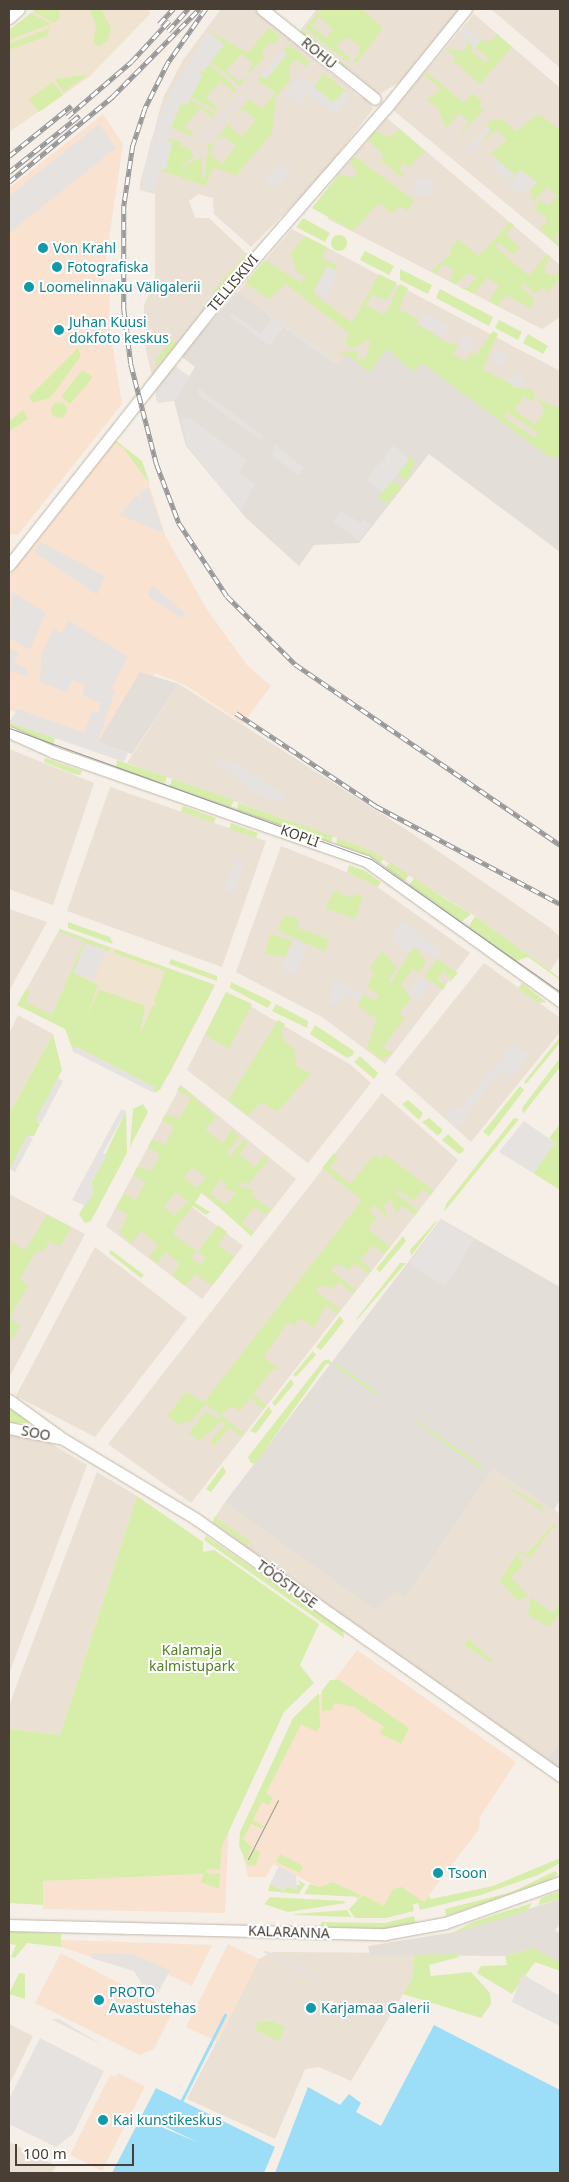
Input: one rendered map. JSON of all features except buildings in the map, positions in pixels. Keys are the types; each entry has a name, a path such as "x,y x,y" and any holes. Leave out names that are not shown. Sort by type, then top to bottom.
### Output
{"street":[{"path":"9,18 19,9"},
{"name":"ROHU","path":"262,9 375,98"},
{"name":"TELLISKIVI","path":"9,565 215,303 397,94 466,9"},
{"path":"371,124 375,98 397,94"},
{"name":"KOPLI","path":"9,732 53,752 366,861 560,1001"},
{"name":"TÖÖSTUSE","path":"9,1400 63,1439 196,1519 560,1776"},
{"path":"22,1430 36,1426 37,1419"},
{"name":"SOO","path":"9,1428 63,1439"},
{"name":"KALARANNA","path":"9,1925 354,1934 414,1930 501,1906 560,1882"}],"shaded area":[{"path":"36,9 147,9 151,13 89,77 9,132 9,30"},
{"path":"221,9 253,9 361,98 367,97 373,109 315,183 251,247 214,214 213,198 198,194 189,201 195,218 209,218 248,255 152,376 145,346 144,305 155,281 155,194 140,190 140,183 163,98 183,60"},
{"path":"317,9 460,9 402,80 379,95 301,29"},
{"path":"491,9 560,9 560,68"},
{"path":"474,14 560,88 560,248 393,110"},
{"path":"464,26 481,40 475,47 460,32"},
{"path":"207,32 224,45 204,71 197,71 202,75 187,105 181,103 166,141 172,143 166,169 159,170 155,192 141,189 151,139 158,140 154,132 166,101 172,101 168,98"},
{"path":"281,51 287,54 266,79 261,76"},
{"path":"300,76 333,102 345,91 351,96 335,115 307,93 298,105 285,93"},
{"path":"253,82 255,83 204,143 202,140"},
{"path":"103,114 123,144 102,287 110,288 109,323 122,404 18,535 9,534 9,188"},
{"path":"387,118 560,265 560,317 542,329 328,219 327,194 337,176"},
{"path":"99,124 116,148 9,233 9,196"},
{"path":"486,126 490,129 469,155 465,152"},
{"path":"497,160 514,174 508,181 491,167"},
{"path":"281,163 292,171 279,186 263,183"},
{"path":"520,170 537,183 518,195 508,186"},
{"path":"424,177 431,180 434,187 431,194 424,197 417,194 414,187 417,180"},
{"path":"292,229 560,371 560,459 369,372 339,367 237,293"},
{"path":"327,266 339,272 326,299 314,290"},
{"path":"237,292 339,366 346,354 369,372 387,348 421,362 552,459 555,455 560,459 560,552 429,454 359,543 314,545 299,566 246,518 186,446 174,401 195,367 181,356"},
{"path":"258,305 335,360 334,363 283,327 270,346 230,317 232,313 261,334 272,319"},
{"path":"425,313 451,327 442,337 418,324"},
{"path":"464,337 470,337 474,344 470,351 464,351 460,347 460,341"},
{"path":"497,351 503,351 507,358 503,365 497,365 493,361 493,355"},
{"path":"175,366 190,377 174,401 157,403 155,389"},
{"path":"514,374 520,374 524,381 520,388 514,388 510,384 510,378"},
{"path":"198,388 264,436 261,440 199,396"},
{"path":"181,418 189,418 247,460 239,472 255,484 241,511 187,446"},
{"path":"114,439 142,461 165,535 206,608 247,665 271,686 243,724 187,686 155,673 98,742 9,710 9,576"},
{"path":"275,445 304,468 299,475 272,456"},
{"path":"394,445 409,460 382,493 366,480 382,460 388,463 384,458"},
{"path":"148,487 164,533 120,515 136,496 143,499 139,494"},
{"path":"341,511 361,523 364,519 371,524 359,541 333,522"},
{"path":"41,542 105,576 97,595 34,552"},
{"path":"152,585 185,613 182,618 148,596"},
{"path":"12,592 46,613 30,650 9,638"},
{"path":"68,620 128,657 111,689 115,691 98,741 128,753 124,762 9,722 18,709 84,733 92,711 98,713 101,703 82,695 85,685 72,680 67,692 40,682 41,656 53,629 62,633"},
{"path":"9,648 19,654 14,663 27,669 27,677 9,670"},
{"path":"140,672 179,684 132,754 98,742"},
{"path":"179,684 410,832 549,927 560,937 560,956 550,971 475,916 362,847 127,763"},
{"path":"9,749 94,783 53,905 9,889"},
{"path":"231,760 286,794 281,803 249,791 240,779 214,762"},
{"path":"110,787 266,841 222,967 67,911"},
{"path":"281,846 369,881 470,953 385,1064 322,1017 236,972"},
{"path":"236,858 245,861 233,893 224,890"},
{"path":"9,909 47,922 9,991"},
{"path":"403,921 442,952 437,959 414,946 409,953 390,938"},
{"path":"60,929 85,938 52,1017 21,999"},
{"path":"85,938 215,985 169,1075 52,1015"},
{"path":"293,940 307,945 296,975 282,969"},
{"path":"85,943 106,950 94,980 74,973"},
{"path":"484,963 560,1018 560,1032 471,1142 395,1074"},
{"path":"421,977 430,985 417,1000 407,993"},
{"path":"335,978 363,995 359,1002 345,993 337,1006 328,1002"},
{"path":"226,992 351,1065 371,1083 308,1163 187,1070"},
{"path":"18,1015 53,1034 9,1114 9,1034"},
{"path":"513,1043 529,1055 519,1068 513,1065 518,1069 512,1076 503,1070 465,1114 470,1120 456,1127 446,1115 454,1105 460,1109 497,1063 506,1062 501,1058"},
{"path":"75,1046 155,1087 152,1092 72,1051"},
{"path":"58,1078 63,1081 41,1123 35,1120"},
{"path":"181,1085 296,1179 253,1234 201,1193 191,1206 243,1246 202,1299 106,1226"},
{"path":"382,1093 458,1160 191,1503 108,1444"},
{"path":"121,1109 126,1111 103,1153 107,1155 91,1183 94,1189 86,1206 72,1200"},
{"path":"524,1121 555,1143 533,1173 499,1152"},
{"path":"27,1135 33,1138 15,1172 10,1169"},
{"path":"9,1194 85,1234 9,1378"},
{"path":"441,1219 560,1287 560,1500 554,1510 493,1468 405,1598 394,1591 376,1610 225,1502"},
{"path":"441,1219 474,1240 445,1287 409,1264"},
{"path":"95,1247 187,1318 95,1437 16,1396"},
{"path":"9,1433 42,1438 87,1465 9,1674"},
{"path":"493,1467 560,1514 560,1742 544,1764 208,1528 225,1502 378,1608 394,1590 405,1598"},
{"path":"97,1472 137,1496 60,1735 9,1729 9,1707"},
{"path":"357,1650 516,1762 480,1817 479,1829 424,1902 358,1915 356,1898 326,1883 322,1889 273,1864 266,1877 248,1877 243,1856 244,1827 298,1713 329,1687"},
{"path":"560,1742 560,1774 544,1764"},
{"path":"229,1821 225,1913 43,1909 42,1881 205,1874"},
{"path":"279,1866 296,1875 297,1890 287,1886 284,1891 270,1884"},
{"path":"560,1899 560,1924 555,1930 560,1934 560,1962 533,1948 505,1956 370,1955 368,1946 455,1932"},
{"path":"61,1940 212,1945 192,1986 167,1974 158,1993 144,1987 134,1971 61,1947"},
{"path":"228,1944 259,1959 218,2042 186,2027"},
{"path":"267,1951 319,1977 320,1981 263,1952"},
{"path":"272,1952 414,1953 412,1979 351,2081 319,2067 305,2069 275,2139 187,2099 259,1959"},
{"path":"61,1953 173,2011 154,2049 139,2055 35,2003"},
{"path":"92,1953 132,1954 170,1970 158,1993 144,1987 134,1971 91,1958"},
{"path":"522,1974 560,1996 560,2026 512,2002"},
{"path":"51,2019 59,2019 104,2046"},
{"path":"9,2024 33,2036 9,2085"},
{"path":"40,2038 104,2071 73,2134 56,2147 9,2124 9,2099"},
{"path":"118,2073 145,2086 102,2171 70,2155 110,2075 115,2077"},
{"path":"9,2142 56,2166 52,2173 9,2173"}],"green space":[{"path":"36,9 59,9 60,18 53,23 33,11"},
{"path":"90,9 101,9 111,28 108,40 100,46 93,44 96,26"},
{"path":"321,9 362,9 383,28 357,63 353,61 360,53 359,46 349,38 343,39 336,46 351,59 348,62 305,28","holes":["319,17 333,29 326,38 312,27"]},
{"path":"31,13 51,24 9,40 9,30"},
{"path":"269,27 280,37 274,45 269,42 261,53 265,57 250,73 247,72 253,64 241,54 226,71 239,81 247,76 240,86 211,62 224,45 208,30 248,53"},
{"path":"50,28 47,36 9,50 9,44"},
{"path":"301,28 348,67 346,70 301,33"},
{"path":"459,32 473,46 470,50 486,63 489,59 475,47 481,40 490,42 497,34 512,47 480,84 453,61 456,57 445,48 463,51 469,43"},
{"path":"289,44 310,62 306,67 296,59 289,67 290,80 276,97 272,133 236,176 214,167 205,186 159,170 165,169 169,138 183,143 179,148 187,146 194,157 182,166 186,178 205,178 208,144 215,145 209,153 222,164 236,146 223,135 214,141 234,117 229,126 242,137 256,120 243,109 236,115 249,99 262,109 276,92 257,81 261,76 266,79 287,54 284,49"},
{"path":"210,64 236,89 228,100 233,91 220,81 206,98 218,109 226,102 217,111 191,97 202,76 197,72"},
{"path":"426,72 464,103 472,93 482,101 479,105 484,110 458,137 469,121 459,113 446,128 439,110 427,99 441,90 424,75"},
{"path":"324,73 351,97 345,92 334,104 313,88"},
{"path":"89,74 63,92 55,79"},
{"path":"53,82 63,95 39,112 29,99"},
{"path":"190,99 215,114 213,118 200,108 185,126 196,138 171,127 181,103 187,105"},
{"path":"539,114 560,130 560,231 555,237 560,248 540,229 548,219 533,208 541,200 548,206 557,196 547,187 533,202 530,190 537,182 520,170 505,185 514,174 490,154 507,140 496,130 479,145 491,130 486,126 493,118 497,121 501,118 516,131"},
{"path":"399,129 425,151 409,168 403,164 399,169 404,174 401,177 381,160 384,156 368,140 375,131 391,137"},
{"path":"354,156 415,201 406,211 400,206 393,214 379,203 353,231 312,208 339,174 353,178 357,174 350,161"},
{"path":"202,157 202,179 185,176 184,166"},
{"path":"303,218 330,233 325,242 296,227"},
{"path":"510,222 514,225 506,235 520,247 513,255 499,242 495,246 529,276 547,254 551,257 544,266 546,273 556,276 560,270 560,278 548,292 542,287 536,294 524,283 521,287 535,299 530,308 505,295 498,306 489,301 499,285 487,277 475,294 459,287 468,288 476,277 469,273 455,284 450,282 454,269 442,264 436,274 431,271 452,253 449,251 458,239 479,256"},
{"path":"339,235 347,243 339,251 331,243"},
{"path":"305,236 327,247 322,258 338,266 314,294 352,323 379,274 397,283 387,300 372,295 366,305 385,315 400,284 408,288 399,309 419,320 406,342 418,324 451,345 455,342 458,345 453,354 466,361 471,353 476,355 493,331 498,334 482,370 522,389 529,388 536,395 533,402 524,396 514,410 535,425 545,411 538,400 560,408 560,459 555,456 552,459 422,363 413,372 387,349 369,372 346,354 342,356 339,353 356,350 358,360 366,358 371,339 351,349 345,341 350,334 286,284 269,299 245,283 265,260 301,283 310,266 303,276 296,271 291,253","holes":["507,412 538,433 535,438 504,417"]},
{"path":"365,251 394,266 389,275 360,260"},
{"path":"247,253 218,293 214,290"},
{"path":"400,269 432,285 428,294 400,280"},
{"path":"440,289 493,317 489,326 436,298"},
{"path":"499,320 522,332 518,340 495,328"},
{"path":"528,334 548,346 543,354 523,343"},
{"path":"172,340 178,344 155,367 157,358"},
{"path":"78,348 81,356 50,398 33,403 29,397"},
{"path":"82,370 93,377 70,404 61,397"},
{"path":"59,402 65,404 67,410 65,416 59,418 53,416 51,410 53,404"},
{"path":"23,410 28,419 9,431 9,422"},
{"path":"114,439 142,461 150,484 123,448 113,442"},
{"path":"405,455 415,461 407,481 397,474 408,460"},
{"path":"392,480 402,487 387,504 378,497"},
{"path":"9,722 55,738 52,749 9,730"},
{"path":"45,758 82,771 80,775 71,773 44,762"},
{"path":"117,760 167,777 165,783 116,769"},
{"path":"172,779 234,800 230,809 170,787"},
{"path":"238,803 333,836 330,845 237,811"},
{"path":"183,806 216,818 214,823 181,812"},
{"path":"231,823 258,833 256,838 229,829"},
{"path":"337,838 362,847 384,858 379,865 336,846"},
{"path":"390,862 409,875 404,882 384,869"},
{"path":"349,865 365,871 381,882 378,887 347,872"},
{"path":"414,878 471,914 460,923 409,886"},
{"path":"334,891 352,898 356,894 363,896 355,919 325,908"},
{"path":"285,915 298,918 298,928 329,939 325,952 277,930"},
{"path":"475,916 560,978 560,980 528,957 514,962 468,928"},
{"path":"68,922 110,937 113,944 68,928"},
{"path":"60,929 111,948 109,951 85,943 74,973 98,985 86,1019 99,989 145,1006 140,1034 153,1005 157,1006 154,1001 165,971 114,953 115,949 215,985 160,1090 153,1093 154,1087 73,1050 65,1029 17,1005 26,989 30,991 26,1002 52,1015 84,941 59,932 44,957"},
{"path":"270,934 292,941 285,957 265,954"},
{"path":"414,946 426,962 419,972 413,969 401,984 411,998 399,1014 405,1018 383,1047 393,1053 381,1060 367,1048 377,1019 358,1007 363,994 375,1001 379,995 367,987 374,972 369,969 382,951 397,968 388,981 391,983"},
{"path":"171,959 217,976 217,981 169,964"},
{"path":"437,959 458,973 449,983 451,977 444,971 437,980 446,986 443,990 424,976"},
{"path":"231,982 270,1001 271,1003 268,1008 230,988"},
{"path":"522,983 546,1002 538,1003 518,988"},
{"path":"226,992 252,1004 229,1049 205,1035"},
{"path":"276,1004 308,1021 307,1028 272,1011"},
{"path":"278,1020 285,1024 281,1033 285,1042 295,1049 296,1066 311,1074 277,1112 261,1102 248,1116 228,1100"},
{"path":"315,1025 354,1051 353,1055 347,1058 310,1034"},
{"path":"53,1034 62,1070 36,1120 40,1124 34,1136 27,1136 10,1169 9,1114"},
{"path":"560,1037 560,1043 526,1084 524,1082"},
{"path":"360,1056 378,1073 374,1079 354,1062"},
{"path":"560,1058 560,1067 523,1114 522,1108"},
{"path":"180,1085 216,1117 205,1130 223,1143 232,1130 240,1136 227,1153 230,1156 244,1139 248,1143 239,1155 255,1167 264,1156 269,1159 248,1185 243,1181 239,1186 254,1191 252,1195 271,1210 266,1215 254,1207 242,1223 254,1232 251,1236 202,1192 195,1203 210,1212 206,1215 193,1206 174,1230 174,1235 196,1251 191,1258 201,1265 206,1258 198,1251 218,1225 227,1232 218,1245 234,1257 212,1286 195,1274 186,1286 172,1275 180,1264 166,1252 157,1263 149,1257 158,1245 141,1231 131,1243 119,1233 128,1214 116,1208 124,1194 136,1200 145,1182 133,1175 138,1166 151,1172 160,1154 148,1147 152,1139 165,1145 174,1127 162,1120 165,1114 180,1118 191,1098 177,1090","holes":["192,1167 206,1178 197,1188 184,1178","220,1179 227,1184 224,1188 236,1192 226,1205 211,1194","175,1192 188,1201 175,1216 164,1207"]},
{"path":"520,1086 524,1090 489,1136 483,1132"},
{"path":"408,1100 423,1113 419,1120 402,1104"},
{"path":"143,1104 148,1112 130,1147 133,1109"},
{"path":"126,1111 127,1153 91,1221 85,1223 79,1214 93,1192 91,1184"},
{"path":"429,1118 443,1130 438,1136 422,1122"},
{"path":"514,1118 519,1119 444,1212 446,1204"},
{"path":"560,1124 560,1190 533,1173 555,1143 549,1138"},
{"path":"448,1134 464,1149 463,1152 459,1154 442,1140"},
{"path":"334,1153 338,1157 330,1167 350,1184 374,1155 380,1159 385,1154 434,1191 430,1195 423,1189 413,1201 399,1190 396,1193 418,1211 415,1215 403,1206 396,1213 391,1200 383,1206 390,1220 374,1205 369,1211 377,1217 368,1229 390,1247 384,1254 372,1245 363,1258 358,1256 371,1270 368,1274 355,1263 348,1270 339,1264 333,1267 331,1270 356,1290 353,1294 339,1282 333,1288 320,1285 316,1291 340,1310 337,1314 326,1305 314,1328 300,1318 294,1326 288,1322 264,1357 279,1369 272,1370 253,1394 266,1405 263,1409 250,1398 240,1411 231,1406 221,1415 244,1433 241,1436 229,1427 213,1447 211,1441 225,1424 222,1421 199,1441 189,1433 206,1411 217,1419 220,1415 206,1404 190,1423 186,1420 181,1426 167,1416 186,1392 204,1402 362,1200 322,1168"},
{"path":"47,1215 71,1227 60,1247 49,1241 45,1250 36,1251 20,1279 28,1285 10,1318 20,1326 11,1340 9,1339 9,1241 25,1250"},
{"path":"437,1222 411,1256 410,1250"},
{"path":"403,1236 406,1241 380,1272 376,1269"},
{"path":"111,1250 144,1275 141,1278 109,1253"},
{"path":"400,1263 406,1263 356,1321 357,1318"},
{"path":"340,1316 344,1321 321,1350 316,1347"},
{"path":"313,1351 316,1355 296,1377 293,1375"},
{"path":"329,1359 332,1364 326,1364 255,1464 251,1463 248,1457 323,1361"},
{"path":"337,1364 377,1392 378,1396 336,1367"},
{"path":"291,1379 294,1384 275,1406 272,1403"},
{"path":"269,1406 272,1412 256,1433 250,1431"},
{"path":"9,1407 32,1423 9,1423"},
{"path":"416,1421 475,1460 489,1474 416,1423"},
{"path":"223,1466 226,1472 211,1492 206,1489"},
{"path":"496,1479 542,1506 545,1513"},
{"name":"Kalamaja kalmistupark","path":"137,1496 203,1542 203,1552 214,1550 319,1624 300,1665 314,1683 284,1712 222,1846 220,1869 206,1870 208,1874 220,1873 219,1889 201,1882 204,1874 43,1881 43,1905 9,1903 9,1729 60,1735"},
{"path":"214,1516 251,1542 248,1546 214,1522"},
{"path":"553,1524 560,1530 553,1527 529,1559 521,1553 517,1557 524,1563 511,1578 528,1595 518,1601 500,1581 519,1551 526,1555"},
{"path":"206,1536 343,1630 344,1638 204,1540"},
{"path":"531,1597 553,1613 560,1603 560,1612 549,1627 528,1615"},
{"path":"468,1639 493,1661 492,1663 464,1645"},
{"path":"330,1680 339,1680 409,1728 401,1744 379,1733 384,1727 354,1707 334,1703 332,1710 322,1711 322,1691"},
{"path":"319,1693 320,1726 317,1732 301,1724 266,1793 273,1798 269,1805 262,1802 253,1820 264,1826 262,1829 251,1824 243,1839 252,1847 246,1860 254,1849 260,1852 256,1865 248,1866 239,1846 240,1832 293,1718"},
{"path":"280,1854 303,1866 300,1873 276,1862"},
{"path":"560,1858 560,1863 538,1875 481,1895 420,1910 418,1903 413,1904 414,1911 386,1918 355,1918 349,1909 363,1895 384,1906 393,1889 402,1887 424,1902 429,1896 431,1899 493,1886"},
{"path":"555,1871 558,1874 544,1884 446,1916 445,1909 512,1892"},
{"path":"298,1880 305,1884 299,1894 268,1891 270,1884 284,1891 287,1886 300,1885"},
{"path":"332,1882 361,1895 360,1897 304,1894 310,1884 320,1887"},
{"path":"560,1891 560,1899 538,1905 541,1898"},
{"path":"270,1897 343,1901 346,1903 288,1912 264,1904"},
{"path":"532,1903 527,1911 450,1934 473,1922"},
{"path":"347,1910 351,1917 294,1915 295,1914"},
{"path":"414,1916 416,1924 387,1929 319,1927 322,1922 385,1923"},
{"path":"9,1931 61,1934 61,1947 27,1943 15,1958 11,1957 16,1945 9,1944"},
{"path":"533,1948 560,1962 560,1971 535,1962 512,1994 477,1973 481,1966 507,1965 505,1956"},
{"path":"457,1954 459,1957 429,1965 431,1976 471,1972 490,1993 491,2004 481,2018 403,1994 412,1979 414,1955"},
{"path":"19,1973 25,1974 25,1999 9,1994"},
{"path":"272,2021 285,2027 279,2041 255,2030 258,2022"}],"water":[{"path":"434,2025 560,2090 560,2173 275,2173 308,2087 340,2105 349,2094 361,2103 356,2112 381,2126"},
{"path":"156,2088 275,2147 264,2173 112,2173"}],"pier":[{"path":"141,2115 199,2143 140,2118"}],"waterway":[{"path":"182,2100 225,2015"}],"tram line":[{"path":"9,728 371,859 560,992"},
{"path":"248,1859 278,1800"}],"railway":[{"path":"159,24 173,9"},
{"path":"168,31 188,9"},
{"path":"9,182 112,97 199,9"},
{"path":"206,9 168,63 145,109 133,145 124,206 124,309 131,364 157,465 179,523 227,596 295,664 560,845"},
{"path":"67,117 131,62 169,21"},
{"path":"9,156 71,106"},
{"path":"9,172 79,116"},
{"path":"236,713 376,806 560,904"}],"place":[{"name":"Von Krahl","path":"43,248"},
{"name":"Fotografiska","path":"57,267"},
{"name":"Loomelinnaku Väligalerii","path":"29,287"},
{"name":"Juhan Kuusi dokfoto keskus","path":"59,330"},
{"name":"Tsoon","path":"438,1873"},
{"name":"PROTO Avastustehas","path":"99,2000"},
{"name":"Karjamaa Galerii","path":"311,2008"},
{"name":"Kai kunstikeskus","path":"103,2120"}]}
